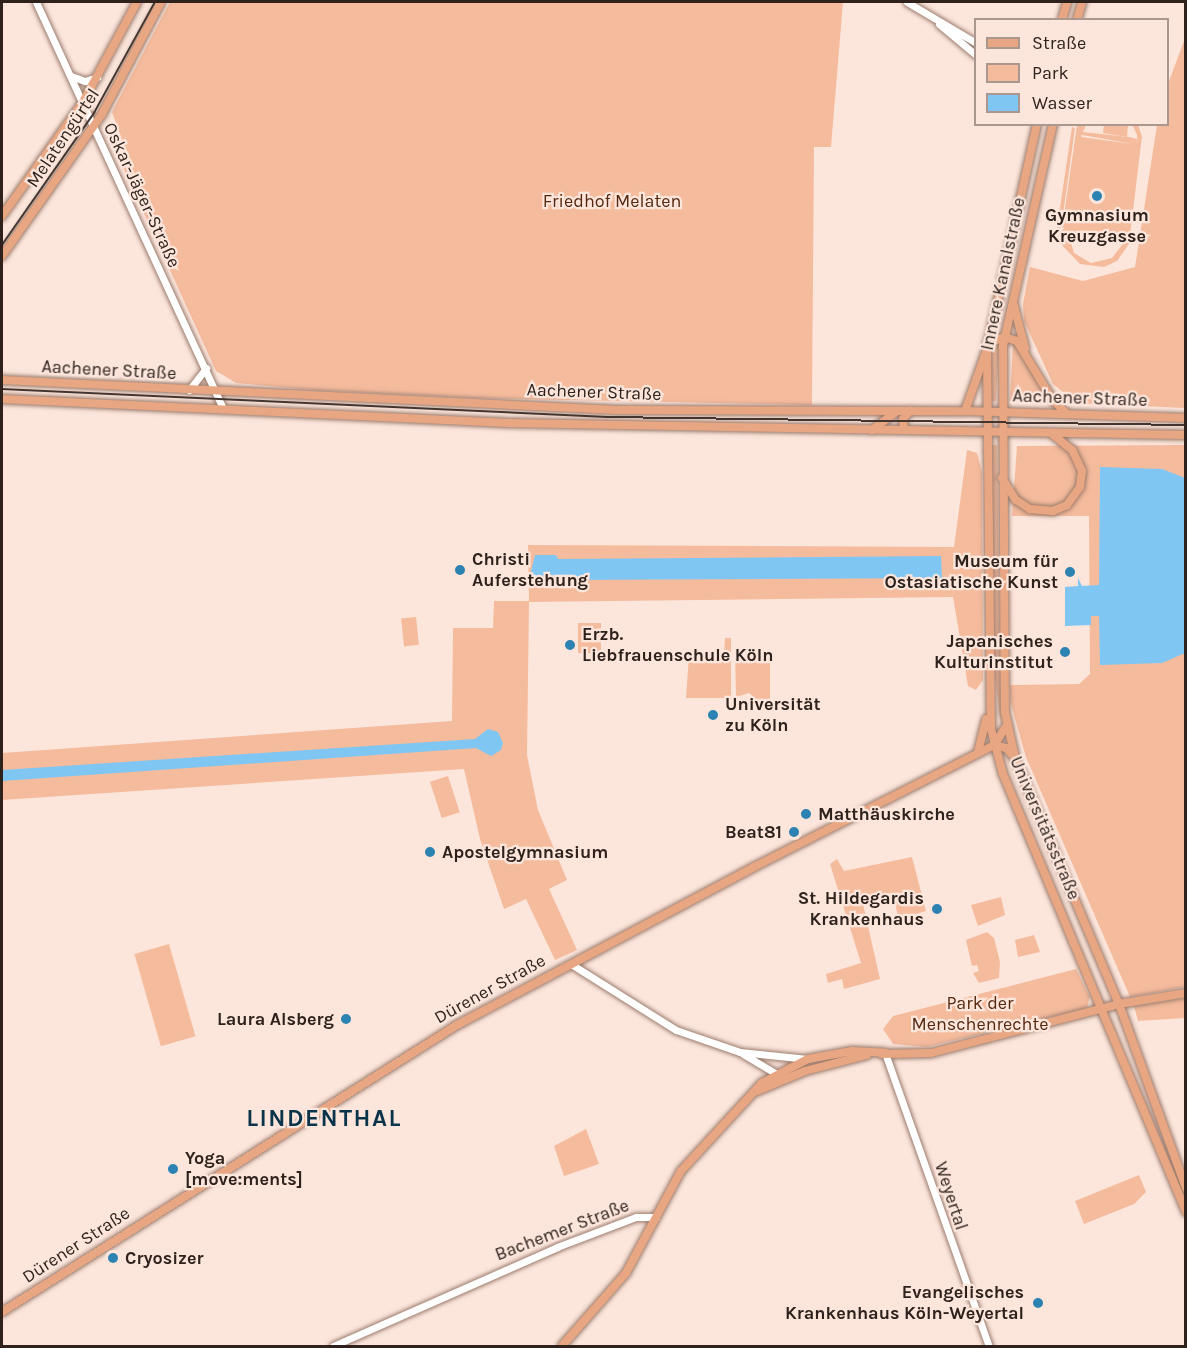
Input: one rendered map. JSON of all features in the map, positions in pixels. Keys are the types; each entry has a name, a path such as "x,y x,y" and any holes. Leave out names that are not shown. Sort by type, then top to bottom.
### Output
{"main road":[{"name":"Melatengürtel","path":"2,216 83,102 137,2"},
{"name":"Melatengürtel","path":"2,256 94,126 161,2"},
{"path":"1063,18 1067,2"},
{"path":"1078,18 1082,2"},
{"name":"Innere Kanalstraße","path":"986,433 987,347 1037,126"},
{"name":"Innere Kanalstraße","path":"1001,433 1004,337 1053,126"},
{"path":"1012,296 1027,354"},
{"path":"966,411 987,347 1004,337 1017,341 1027,354 1052,399 1067,415"},
{"name":"Aachener Straße","path":"2,380 616,410 966,411 1185,418"},
{"path":"223,409 226,398 236,393"},
{"name":"Aachener Straße","path":"2,399 508,423 1185,435"},
{"path":"871,430 897,411"},
{"path":"904,430 903,419 910,411"},
{"name":"Universitätsstraße","path":"986,433 989,700 994,745 1104,1009 1185,1212"},
{"name":"Universitätsstraße","path":"1001,433 1003,691 1007,725 1015,758 1119,1004 1185,1188"},
{"path":"1002,478 1016,500 1037,511 1060,509 1073,500 1082,479 1080,464 1072,450 1052,433"},
{"path":"978,752 989,700"},
{"path":"990,722 999,728 1007,725"},
{"path":"1007,725 994,745 1006,748 1015,758"},
{"name":"Dürener Straße","path":"2,1312 457,1025 994,745"},
{"path":"1066,920 1074,914 1083,917"},
{"name":"Bachemer Straße","path":"656,1217 681,1171 700,1146 775,1073 808,1059 852,1051 931,1053 1119,1004 1185,993"},
{"name":"Bachemer Straße","path":"757,1091 785,1078 853,1058 885,1053"},
{"path":"562,1347 626,1273 656,1217"}],"street":[{"name":"Oskar-Jäger-Straße","path":"36,2 223,409"},
{"path":"907,2 974,42"},
{"path":"935,20 974,54"},
{"path":"71,76 85,81 97,77"},
{"path":"189,390 200,381 206,368"},
{"path":"571,964 676,1030 740,1052 785,1078"},
{"path":"740,1052 808,1059"},
{"name":"Weyertal","path":"885,1053 989,1347"},
{"name":"Bachemer Straße","path":"333,1347 557,1246 636,1217 656,1217"}],"green space":[{"name":"Friedhof Melaten","path":"170,2 843,2 831,147 814,147 812,405 476,398 313,390 236,383 216,371 122,165 129,159 112,112"},
{"path":"1185,38 1185,408 1076,403 1053,384 1024,321 1023,304 1030,267 1083,281 1135,267 1157,126 1169,126 1169,81"},
{"path":"1077,126 1086,126 1083,132 1137,139 1138,145 1137,135 1133,126 1138,126 1142,136 1129,244 1117,261 1104,267 1080,264 1060,243","holes":["1082,135 1133,144 1081,137","1068,232 1124,240 1112,258 1091,263 1074,253"]},
{"path":"1104,126 1128,126 1127,137 1103,133"},
{"path":"1072,127 1075,128 1061,229 1057,228"},
{"path":"1013,342 1051,402 1010,401"},
{"path":"992,343 999,343 996,401 989,401"},
{"path":"990,445 997,445 1001,725 994,669"},
{"path":"1185,445 1185,987 1130,997 1026,757 1010,701 1010,685 1079,684 1090,674 1089,516 1012,516 1017,446"},
{"path":"967,450 977,453 982,472 983,680 976,690 968,686 953,597 529,602 527,755 538,810 567,880 549,889 577,950 555,960 526,899 504,909 480,839 464,769 2,800 2,753 452,721 453,628 493,628 494,601 529,601 528,545 954,547"},
{"path":"416,617 419,645 404,646 401,619"},
{"path":"578,623 601,623 601,653 578,653"},
{"path":"725,638 731,638 731,698 686,698 689,655 724,654"},
{"path":"741,650 741,656 749,656 750,650 759,650 759,662 770,662 770,711 749,693 736,697 735,651"},
{"path":"448,776 460,812 442,818 430,782"},
{"path":"912,857 926,911 899,919 893,897 863,904 880,979 844,989 842,979 828,983 826,974 861,963 830,864 837,859 844,871"},
{"path":"1001,897 1005,915 978,926 971,905"},
{"path":"987,932 994,938 1000,962 999,978 979,983 973,973 979,971 977,965 972,966 966,940"},
{"path":"1034,935 1040,952 1018,957 1015,940"},
{"path":"169,944 195,1036 161,1046 134,954"},
{"name":"Park der Menschenrechte","path":"1076,969 1090,997 1087,1008 927,1047 893,1044 883,1029 893,1016"},
{"path":"1185,998 1185,1018 1138,1021 1134,1006"},
{"path":"586,1129 599,1164 564,1176 554,1146"},
{"path":"1139,1175 1146,1192 1134,1204 1084,1224 1075,1201"}],"water":[{"path":"1100,467 1162,469 1185,478 1185,653 1162,663 1100,665 1099,616 1091,616 1091,625 1065,626 1065,587 1078,586 1078,578 1082,586 1099,585"},
{"path":"535,555 556,555 558,559 941,556 942,578 557,580 556,585 534,585 531,571"},
{"path":"488,729 498,732 503,743 501,750 491,756 476,748 2,781 2,770 475,739"}],"tram line":[{"path":"2,245 94,113 155,2"},
{"path":"2,389 607,417 1186,425"}],"place":[{"name":"Gymnasium Kreuzgasse","path":"1097,196"},
{"name":"Christi Auferstehung","path":"460,570"},
{"name":"Museum für Ostasiatische Kunst","path":"1070,572"},
{"name":"Erzb. Liebfrauenschule Köln","path":"570,645"},
{"name":"Japanisches Kulturinstitut","path":"1065,652"},
{"name":"Universität zu Köln","path":"713,715"},
{"name":"Matthäuskirche","path":"806,814"},
{"name":"Beat81","path":"794,832"},
{"name":"Apostelgymnasium","path":"430,852"},
{"name":"St. Hildegardis Krankenhaus","path":"937,909"},
{"name":"Laura Alsberg","path":"346,1019"},
{"name":"Yoga [move:ments]","path":"173,1169"},
{"name":"Cryosizer","path":"113,1258"},
{"name":"Evangelisches Krankenhaus Köln-Weyertal","path":"1038,1303"}],"district":[{"name":"LINDENTHAL","path":"324,1119"}]}
